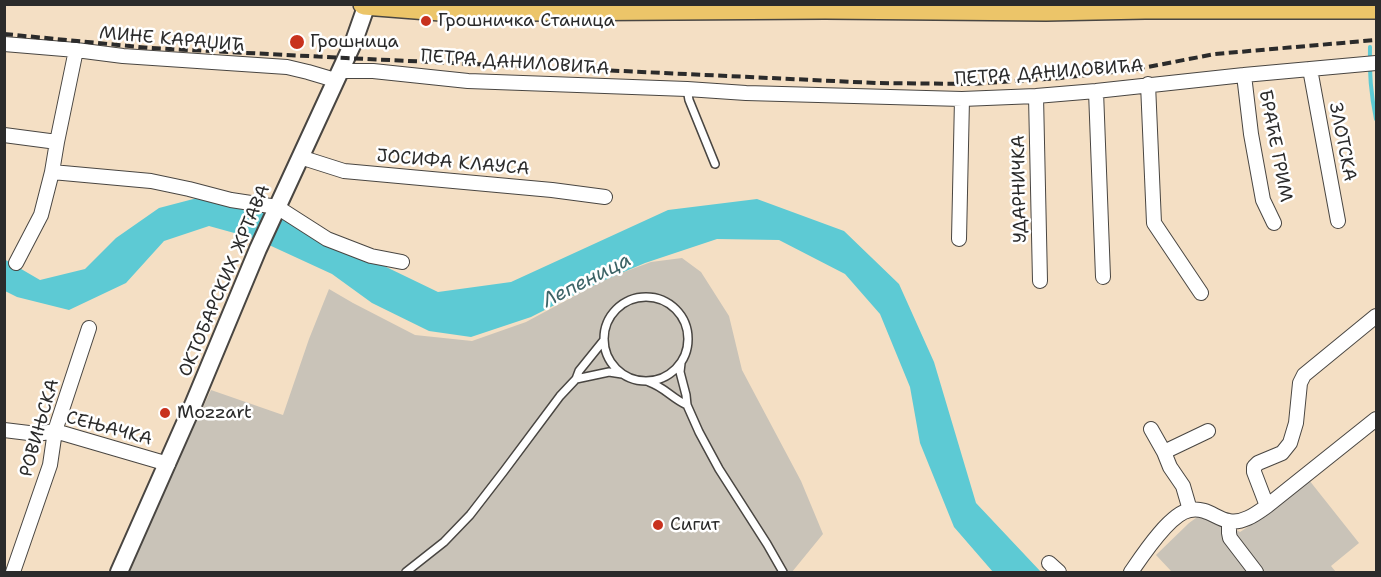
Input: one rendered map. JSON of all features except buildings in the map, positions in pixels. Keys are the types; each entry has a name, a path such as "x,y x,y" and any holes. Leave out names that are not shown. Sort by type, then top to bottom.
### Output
{"main road":[{"path":"366,5 441,10 474,6 546,8 717,6 1377,8"}],"street":[{"name":"ОКТОБАРСКИХ ЖРТАВА","path":"119,573 168,464 274,212 354,41 366,5"},
{"name":"МИНЕ КАРАЏИЋ","path":"4,44 123,56 287,67 338,76"},
{"path":"16,263 41,215 52,172 76,50"},
{"name":"ПЕТРА ДАНИЛОВИЋА","path":"338,76 373,71 468,81 746,93 962,99 1096,91 1148,84 1371,64"},
{"name":"ЗЛОТСКА","path":"1310,69 1338,221"},
{"name":"БРАЋЕ ГРИМ","path":"1244,75 1251,134 1263,200 1274,223"},
{"path":"1148,84 1154,223 1201,293"},
{"path":"1096,91 1103,277"},
{"name":"УДАРНИЧКА","path":"1036,96 1040,281"},
{"path":"959,239 962,99"},
{"path":"4,135 57,142"},
{"name":"ЈОСИФА КЛАУСА","path":"300,157 344,171 605,197"},
{"path":"52,172 151,181 189,189 274,212 327,239 371,256 402,262"},
{"path":"1267,506 1254,467 1282,453 1290,443 1296,423 1302,379 1309,370 1377,316"},
{"name":"РОВИЊСКА","path":"13,573 50,465 55,431 89,328"},
{"path":"1131,573 1171,520 1182,512 1190,510 1207,512 1229,521 1244,519 1267,506 1377,419"},
{"path":"1151,429 1170,467 1186,492 1190,510"},
{"name":"СЕЊАЧКА","path":"4,430 37,434 55,431 168,464"},
{"path":"1164,452 1208,431"},
{"path":"1229,521 1230,538 1256,573"},
{"path":"1049,563 1059,573"}],"lane":[{"path":"687,89 689,100 715,164"},
{"path":"622,374 607,354 604,340 606,327 612,316 621,306 645,297 658,299 670,305 680,314 686,326 688,339 680,372 687,405 719,470 783,573"},
{"path":"406,573 444,542 470,514 604,340"},
{"path":"576,379 609,372 622,374 634,380 647,381 660,379 671,373 681,363"},
{"path":"647,381 659,386 679,402 687,405"}],"shaded area":[{"path":"682,258 701,272 729,316 742,370 801,481 823,534 792,572 126,572 211,390 283,415 329,289 415,335 472,341 526,322 608,278 651,262"},
{"path":"1309,480 1359,543 1331,566 1336,572 1172,572 1156,555 1189,523 1203,513 1240,532 1271,512"}],"water":[{"name":"Лепеница","path":"201,197 266,209 438,292 511,282 668,210 757,199 844,231 899,284 934,362 976,503 1041,572 993,572 954,527 920,443 910,387 880,314 845,274 779,240 717,239 645,263 600,282 531,317 471,337 429,331 372,303 332,274 256,239 209,226 164,241 126,283 69,310 17,297 5,291 4,259 40,280 85,269 116,238 159,208"}],"waterway":[{"path":"1370,47 1371,83 1376,119"}],"railway":[{"path":"4,34 150,48 876,83 971,84 1061,78 1132,70 1215,54 1376,40"}],"place":[{"name":"Грошничка Станица","path":"426,21"},
{"name":"Грошница","path":"297,42"},
{"name":"Mozzart","path":"165,413"},
{"name":"Сигит","path":"658,525"}]}
